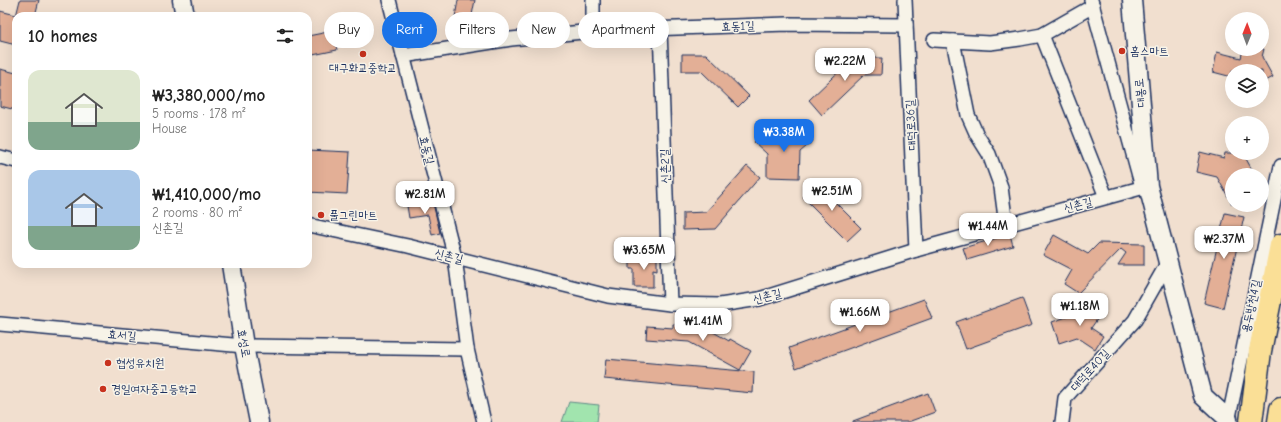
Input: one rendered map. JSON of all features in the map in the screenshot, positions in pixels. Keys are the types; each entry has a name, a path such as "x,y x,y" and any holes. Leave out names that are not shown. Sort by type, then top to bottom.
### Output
{"highway":[{"path":"1262,416 1260,351 1281,246"},
{"path":"1260,351 1281,281"},
{"path":"1262,416 1281,291"},
{"path":"1262,416 1279,422"}],"street":[{"path":"182,0 184,12"},
{"name":"효동길","path":"389,0 454,258 467,349 484,422"},
{"path":"593,0 593,12"},
{"name":"대덕로36길","path":"905,0 916,250"},
{"name":"대봉로","path":"1132,0 1145,186 1168,262 1203,396 1228,421"},
{"path":"934,40 990,43 1042,34 1092,3 1145,186"},
{"name":"효동1길","path":"669,29 788,24 906,25"},
{"name":"효동1길","path":"403,56 511,39 578,32"},
{"path":"1042,34 1106,197"},
{"path":"953,41 968,115 977,136 989,154 1002,187 1006,225"},
{"name":"신촌2길","path":"661,48 670,304"},
{"path":"0,157 12,160"},
{"name":"용두방천4길","path":"1228,421 1281,166"},
{"name":"신촌길","path":"312,226 408,246 608,296 670,304 720,305 759,299 916,250 1145,186"},
{"name":"대덕로40길","path":"1062,422 1065,398 1135,320 1168,262"},
{"name":"효성로","path":"232,268 244,346 259,422"},
{"name":"효서길","path":"0,324 244,346"},
{"path":"244,346 467,349"}],"green space":[{"path":"569,402 599,405 597,422 562,422"}],"building":[{"path":"20,0 39,0 36,12 17,12"},
{"path":"458,0 475,0 473,12 456,12"},
{"path":"0,11 12,14 12,44 0,41"},
{"path":"324,33 324,48 337,48 337,50 312,55 312,35"},
{"path":"1217,52 1225,54 1225,56 1241,58 1241,56 1262,56 1266,64 1225,64 1225,75 1213,72"},
{"path":"682,54 706,54 749,96 738,107 701,71 682,71"},
{"path":"853,58 882,58 881,75 864,75 822,115 809,100"},
{"path":"0,69 12,72 12,109 0,106"},
{"path":"1269,70 1273,77 1269,79"},
{"path":"801,127 813,141 800,152 799,178 767,177 767,154 754,142 766,129 782,143"},
{"path":"312,150 350,152 347,194 312,192"},
{"path":"1200,152 1224,158 1225,153 1225,160 1247,160 1251,168 1225,168 1225,191 1217,177 1196,172"},
{"path":"747,166 760,177 715,229 683,230 683,213 706,212"},
{"path":"817,184 861,228 847,241 803,197"},
{"path":"433,203 440,233 432,235 428,215 409,218 407,206"},
{"path":"1225,213 1244,217 1223,308 1204,303"},
{"path":"1010,234 1013,246 967,260 963,248"},
{"path":"1054,235 1088,254 1099,243 1144,244 1144,265 1118,265 1126,253 1121,249 1078,293 1064,284 1072,270 1043,255"},
{"path":"630,258 657,258 657,270 653,269 653,287 634,287 634,269 630,269"},
{"path":"1022,298 1032,325 966,349 956,322"},
{"path":"924,299 932,318 796,368 789,348"},
{"path":"1092,303 1103,311 1091,328 1103,336 1095,349 1077,337 1059,343 1052,322 1075,314 1082,319"},
{"path":"673,324 703,326 729,341 730,339 751,351 740,370 689,342 646,339 647,326 673,328"},
{"path":"606,359 754,372 753,393 604,379"},
{"path":"928,393 935,412 908,422 853,422 853,421"}],"place":[{"name":"홈스마트","path":"1122,51"},
{"name":"대구화교중학교","path":"363,54"},
{"name":"풀그린마트","path":"321,215"},
{"name":"협성유치원","path":"108,363"},
{"name":"경일여자중고등학교","path":"103,389"}]}
